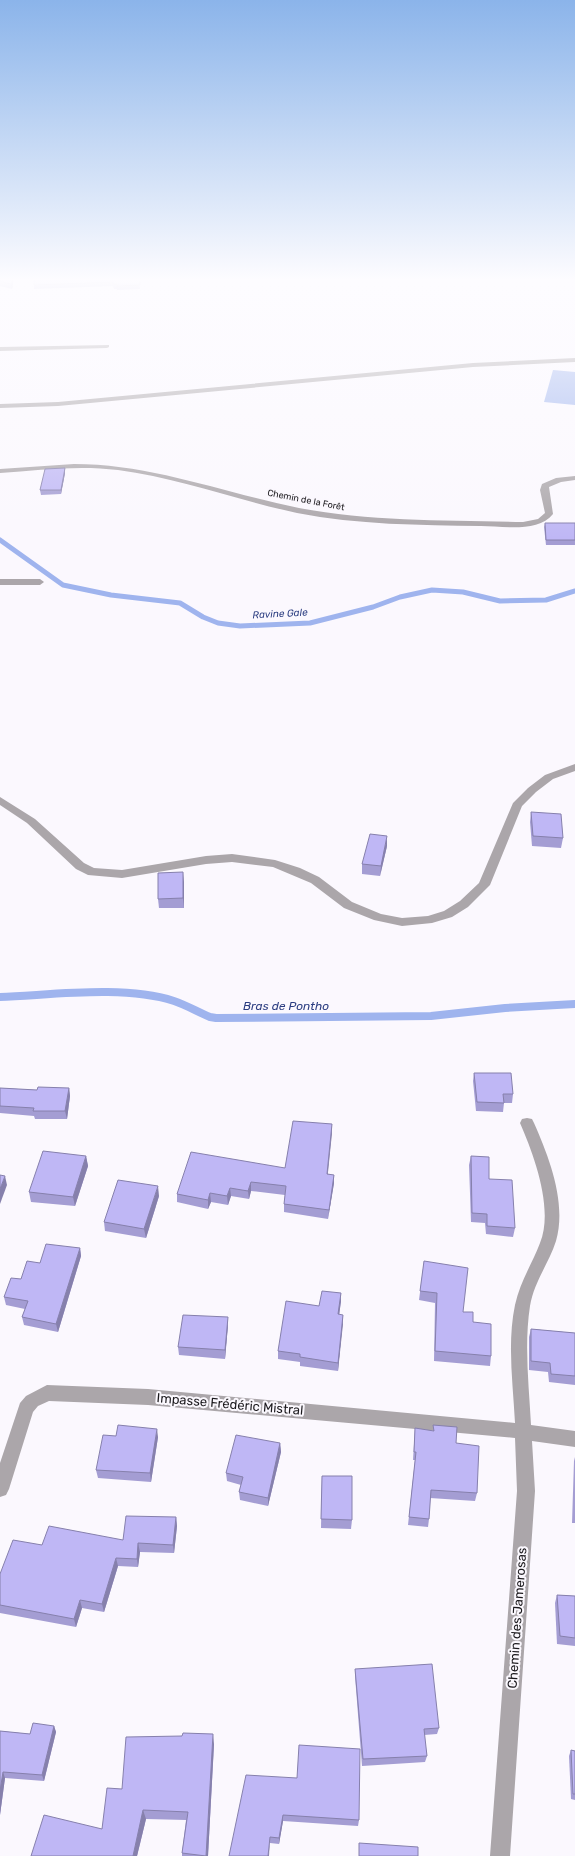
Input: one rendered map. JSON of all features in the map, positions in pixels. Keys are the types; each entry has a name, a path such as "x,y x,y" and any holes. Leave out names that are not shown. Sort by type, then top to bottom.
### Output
{"street":[{"path":"0,406 58,404 481,365"},
{"name":"Chemin de la Forêt","path":"0,471 79,466 119,468 209,486 264,503 325,515 386,521 508,523 533,523 547,518 549,514 544,490 545,486 559,480 575,478"},
{"path":"0,582 40,582"},
{"path":"0,800 31,821 80,866 92,872 122,874 206,860 232,858 275,864 296,871 315,880 348,905 378,917 402,922 428,920 448,914 464,904 484,885 517,805 532,790 549,777 575,767"},
{"name":"Chemin des Jamerosas","path":"500,1856 526,1491 519,1332 523,1304 530,1280 548,1242 552,1224 551,1206 545,1170 539,1150 527,1123"},
{"name":"Impasse Frédéric Mistral","path":"0,1489 26,1408 32,1401 47,1393 148,1397 524,1432"},
{"path":"524,1432 575,1439"}],"water":[{"path":"553,370 575,372 575,405 544,402"}],"building":[{"path":"65,468 61,490 40,490 45,469"},
{"path":"545,523 575,523 575,540 546,540"},
{"path":"531,812 561,814 563,838 533,836"},
{"path":"370,834 387,836 381,866 362,864"},
{"path":"183,872 183,898 158,899 158,873"},
{"path":"474,1073 511,1073 513,1094 503,1094 504,1103 477,1102"},
{"path":"38,1087 69,1088 65,1111 33,1111 34,1108 0,1106 0,1088 37,1090"},
{"path":"293,1121 332,1124 327,1174 334,1175 329,1210 284,1204 286,1186 251,1182 248,1191 230,1188 227,1196 210,1193 208,1200 177,1194 191,1152 285,1168"},
{"path":"43,1151 86,1156 73,1197 29,1192"},
{"path":"471,1156 489,1157 489,1179 512,1180 515,1228 487,1226 487,1214 472,1213"},
{"path":"0,1175 5,1176 0,1189"},
{"path":"118,1180 158,1186 144,1229 104,1222"},
{"path":"46,1244 80,1248 56,1324 22,1317 28,1301 4,1297 11,1278 21,1279 27,1261 40,1263"},
{"path":"424,1261 468,1268 463,1312 473,1312 473,1322 491,1324 491,1356 435,1351 437,1293 420,1291"},
{"path":"322,1291 341,1293 338,1314 343,1315 338,1363 300,1357 300,1354 278,1351 286,1301 319,1306"},
{"path":"183,1315 228,1317 225,1350 178,1347"},
{"path":"531,1329 575,1333 575,1376 551,1374 550,1363 531,1361"},
{"path":"118,1425 157,1429 150,1473 96,1470 103,1435 116,1436"},
{"path":"433,1425 457,1427 456,1443 479,1446 477,1493 431,1490 429,1519 409,1517 416,1452 414,1452 415,1428 434,1431"},
{"path":"236,1435 280,1443 268,1498 239,1492 243,1477 226,1473"},
{"path":"322,1476 352,1476 352,1520 321,1519"},
{"path":"126,1516 176,1517 173,1545 138,1543 137,1559 116,1558 102,1604 80,1600 74,1619 0,1605 0,1574 13,1540 42,1545 49,1526 123,1540"},
{"path":"557,1595 575,1596 575,1638 560,1636"},
{"path":"432,1664 439,1728 424,1729 427,1756 363,1759 355,1669"},
{"path":"33,1723 54,1726 42,1775 3,1772 0,1791 0,1731 30,1734"},
{"path":"183,1733 213,1734 206,1856 182,1853 188,1812 143,1810 133,1856 31,1856 44,1815 102,1829 107,1788 122,1789 126,1737 182,1736"},
{"path":"299,1745 360,1749 359,1820 283,1815 279,1838 270,1837 268,1856 229,1856 246,1775 297,1778"},
{"path":"571,1750 575,1751 575,1794 573,1794"},
{"path":"359,1843 418,1847 418,1856 359,1856"}],"waterway":[{"name":"Ravine Gale","path":"0,540 63,585 111,595 180,603 203,617 218,623 240,626 310,623 373,607 400,597 432,590 463,592 500,601 546,600 575,591"},
{"name":"Bras de Pontho","path":"0,997 88,992 133,993 174,1001 210,1017 216,1018 431,1016 505,1008 575,1004"}]}
